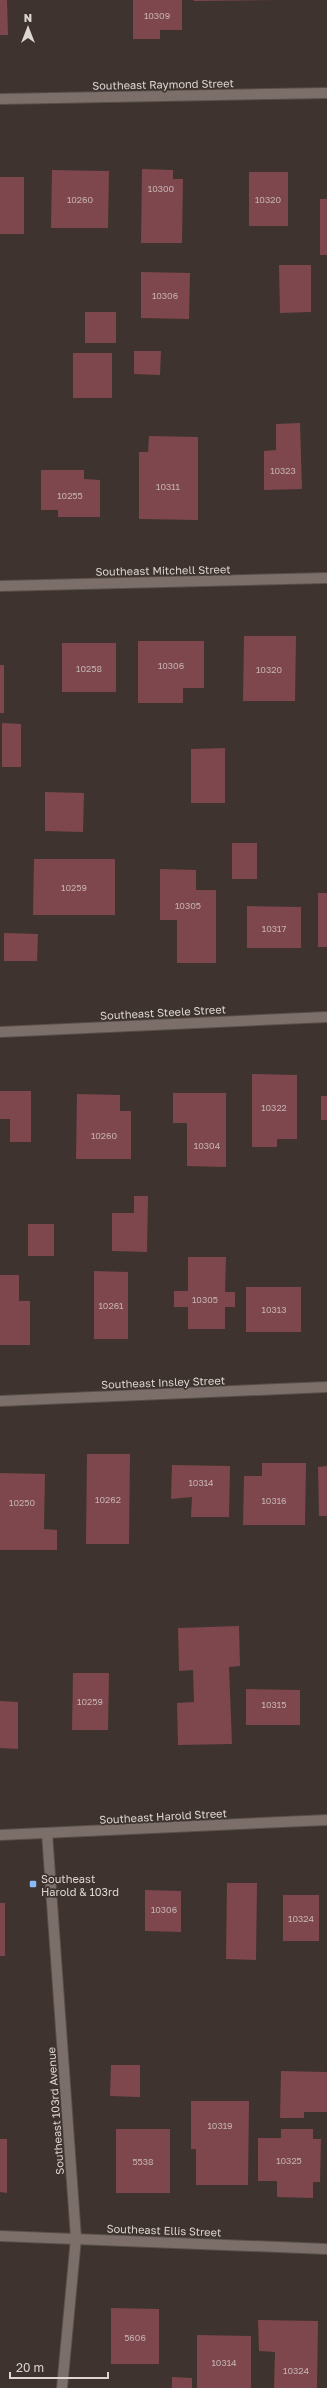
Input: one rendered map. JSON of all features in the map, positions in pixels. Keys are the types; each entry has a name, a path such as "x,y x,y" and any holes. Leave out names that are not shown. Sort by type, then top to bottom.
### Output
{"street":[{"name":"Southeast Raymond Street","path":"0,99 327,93"},
{"name":"Southeast Mitchell Street","path":"0,586 327,578"},
{"name":"Southeast Steele Street","path":"0,1032 327,1017"},
{"name":"Southeast Insley Street","path":"0,1400 327,1387"},
{"name":"Southeast Harold Street","path":"0,1835 327,1820"},
{"name":"Southeast 103rd Avenue","path":"47,1833 76,2238 62,2388"},
{"name":"Southeast Ellis Street","path":"0,2236 327,2249"}],"building":[{"path":"0,0 7,0 8,35 0,35"},
{"path":"133,0 182,0 182,30 160,30 160,39 133,39"},
{"path":"194,0 284,0 194,1"},
{"path":"142,169 173,170 173,179 183,179 182,243 141,243"},
{"path":"52,170 109,171 108,228 51,228"},
{"path":"249,172 288,172 288,226 249,226"},
{"path":"0,177 24,177 24,234 0,234"},
{"path":"320,199 327,199 327,255 320,255"},
{"path":"279,265 311,265 311,312 280,313"},
{"path":"141,272 190,273 189,319 141,318"},
{"path":"85,312 116,312 116,343 85,343"},
{"path":"134,351 161,351 160,375 134,374"},
{"path":"73,353 112,353 112,398 73,398"},
{"path":"300,423 302,489 264,490 264,451 276,450 276,424"},
{"path":"149,436 198,437 198,520 139,519 139,452 148,452"},
{"path":"41,470 84,470 84,479 100,480 100,517 58,517 58,510 41,510"},
{"path":"244,636 296,636 295,701 243,701"},
{"path":"138,641 204,641 204,688 183,688 183,703 138,703"},
{"path":"62,643 116,643 116,692 62,692"},
{"path":"0,665 4,665 4,713 0,713"},
{"path":"2,723 21,724 21,767 2,767"},
{"path":"225,748 225,803 191,803 191,749"},
{"path":"45,792 84,793 83,832 45,831"},
{"path":"232,843 257,843 257,879 232,879"},
{"path":"34,859 115,859 115,915 33,915"},
{"path":"160,869 196,870 196,890 216,890 216,963 177,963 177,920 160,920"},
{"path":"318,893 327,893 327,947 318,947"},
{"path":"247,906 301,907 301,948 247,948"},
{"path":"4,933 38,934 37,961 4,961"},
{"path":"252,1074 297,1075 297,1139 277,1139 277,1147 252,1147"},
{"path":"0,1091 31,1091 31,1142 10,1142 10,1119 0,1119"},
{"path":"173,1093 226,1093 226,1167 187,1166 187,1123 173,1123"},
{"path":"77,1094 120,1095 120,1111 131,1111 131,1159 76,1159"},
{"path":"321,1096 327,1096 327,1120 321,1120"},
{"path":"134,1196 148,1196 147,1252 112,1251 112,1213 134,1213"},
{"path":"28,1224 54,1224 54,1256 28,1256"},
{"path":"188,1257 226,1257 225,1292 235,1292 235,1307 225,1307 225,1329 188,1329 188,1307 174,1307 174,1291 188,1291"},
{"path":"94,1271 128,1272 128,1339 94,1339"},
{"path":"0,1275 19,1275 19,1301 30,1301 30,1345 0,1345"},
{"path":"246,1287 301,1287 301,1332 246,1332"},
{"path":"87,1454 130,1454 129,1544 86,1544"},
{"path":"262,1463 306,1463 305,1525 243,1525 244,1476 262,1476"},
{"path":"172,1465 230,1466 229,1517 191,1517 192,1497 171,1499"},
{"path":"327,1466 327,1516 319,1516 318,1467"},
{"path":"0,1473 45,1474 44,1529 57,1530 57,1550 0,1550"},
{"path":"239,1626 240,1666 229,1667 232,1744 178,1745 177,1703 194,1702 193,1670 179,1671 178,1628"},
{"path":"73,1673 109,1673 108,1730 72,1730"},
{"path":"246,1689 300,1690 300,1725 246,1725"},
{"path":"0,1701 18,1702 18,1749 0,1748"},
{"path":"227,1883 257,1883 256,1960 226,1959"},
{"path":"145,1890 181,1891 181,1932 145,1931"},
{"path":"283,1895 319,1895 319,1941 283,1941"},
{"path":"0,1903 5,1903 5,1956 0,1956"},
{"path":"111,2065 140,2065 140,2097 110,2096"},
{"path":"281,2071 327,2072 327,2112 304,2112 304,2118 280,2118"},
{"path":"191,2101 249,2101 248,2185 196,2185 196,2149 191,2149"},
{"path":"116,2129 170,2129 170,2193 116,2193"},
{"path":"281,2129 313,2129 313,2139 321,2139 320,2182 313,2182 313,2198 277,2197 277,2181 258,2181 258,2138 281,2138"},
{"path":"0,2139 7,2139 7,2193 0,2192"},
{"path":"111,2308 159,2309 159,2364 111,2364"},
{"path":"258,2320 318,2321 317,2388 274,2388 275,2352 259,2351"},
{"path":"197,2335 251,2336 251,2388 197,2388"},
{"path":"172,2377 192,2378 192,2388 172,2388"}],"place":[{"name":"Southeast Harold & 103rd","path":"33,1884"}]}
